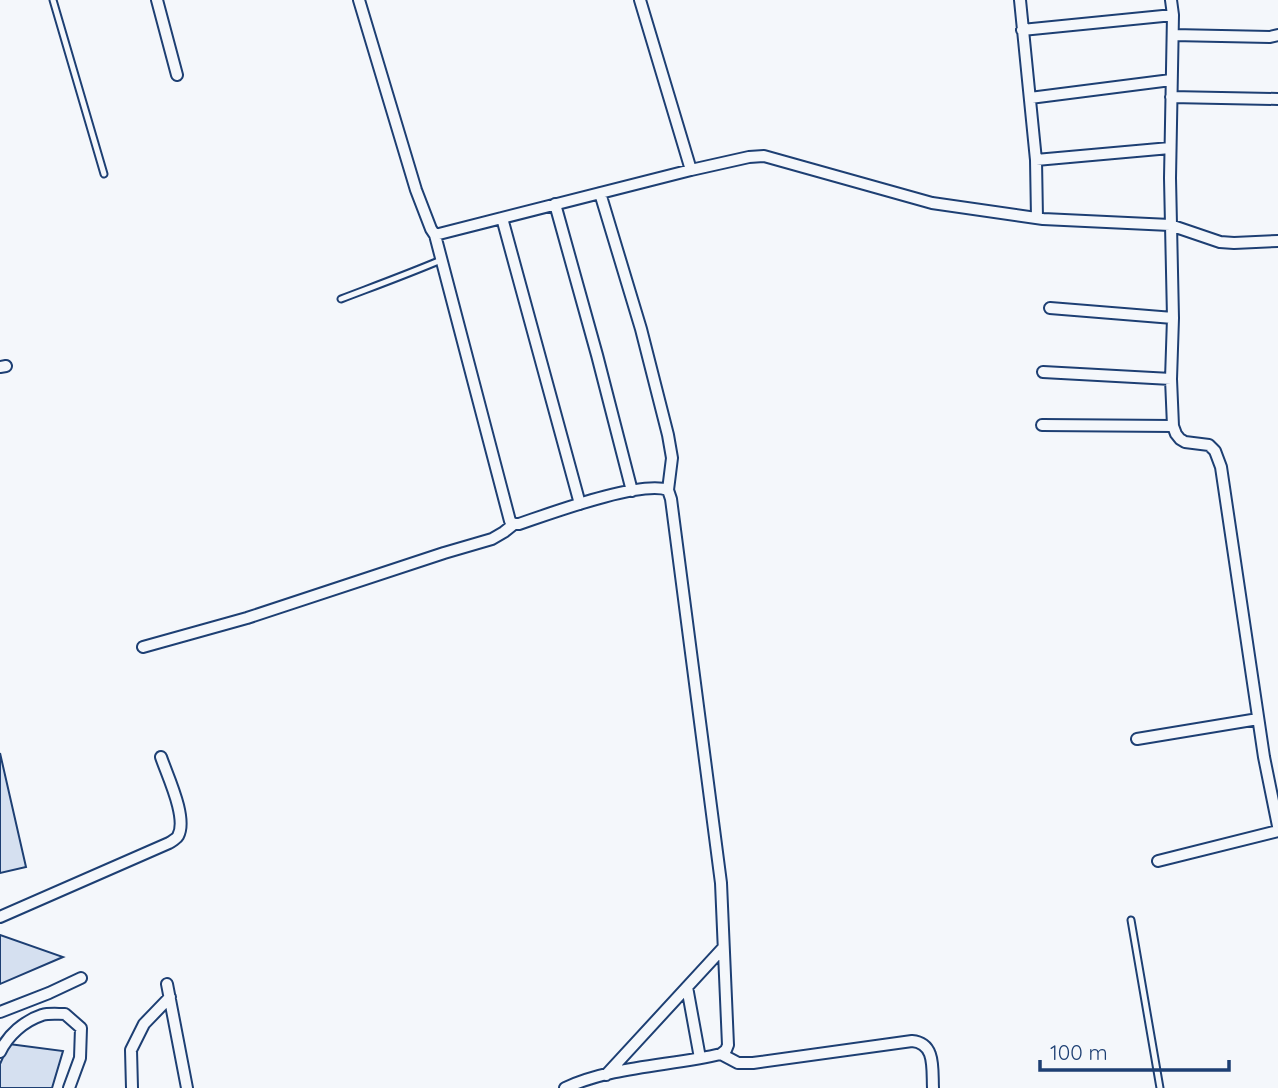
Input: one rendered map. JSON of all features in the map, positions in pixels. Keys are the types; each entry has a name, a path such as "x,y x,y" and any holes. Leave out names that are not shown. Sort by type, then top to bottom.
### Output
{"street":[{"path":"157,0 177,75"},
{"path":"359,0 416,190 435,235 508,515 514,524"},
{"path":"640,0 691,170"},
{"path":"1020,0 1036,160 1037,218"},
{"path":"1158,861 1278,829 1273,774 1258,719 1221,467 1215,451 1209,445 1185,442 1176,434 1173,426 1171,0"},
{"path":"1023,30 1173,15"},
{"path":"1172,35 1278,35"},
{"path":"1030,98 1171,80"},
{"path":"1171,97 1278,99"},
{"path":"1036,160 1170,148"},
{"path":"435,235 691,170 764,156 932,203 1037,218 1170,225 1220,242 1278,241"},
{"path":"565,1088 580,1081 606,1075 721,1054 727,1045 721,883 686,607 668,490 672,458 641,329 600,193"},
{"path":"555,204 632,492"},
{"path":"502,218 580,504"},
{"path":"1050,308 1173,318"},
{"path":"1043,372 1171,379"},
{"path":"1042,425 1173,426"},
{"path":"143,647 247,618 492,539 514,524 580,504 655,488 668,490"},
{"path":"1136,739 1258,719"},
{"path":"0,917 169,843 178,836 180,813 161,757"},
{"path":"606,1075 723,948"},
{"path":"0,1012 81,978"},
{"path":"167,984 187,1088"},
{"path":"687,987 700,1058"},
{"path":"132,1088 131,1050 144,1024 170,997"},
{"path":"0,1052 5,1040 25,1023 44,1014 65,1014 81,1028 80,1058 69,1088"},
{"path":"721,1054 738,1063 752,1063 919,1041 926,1045 930,1052 933,1088"}],"lane":[{"path":"53,0 104,174"},
{"path":"341,299 441,260"},
{"path":"1131,920 1160,1088"}],"building":[{"path":"0,753 26,867 0,873"},
{"path":"0,935 63,957 0,984"},
{"path":"9,1044 63,1051 52,1088 0,1088 0,1064"}]}
